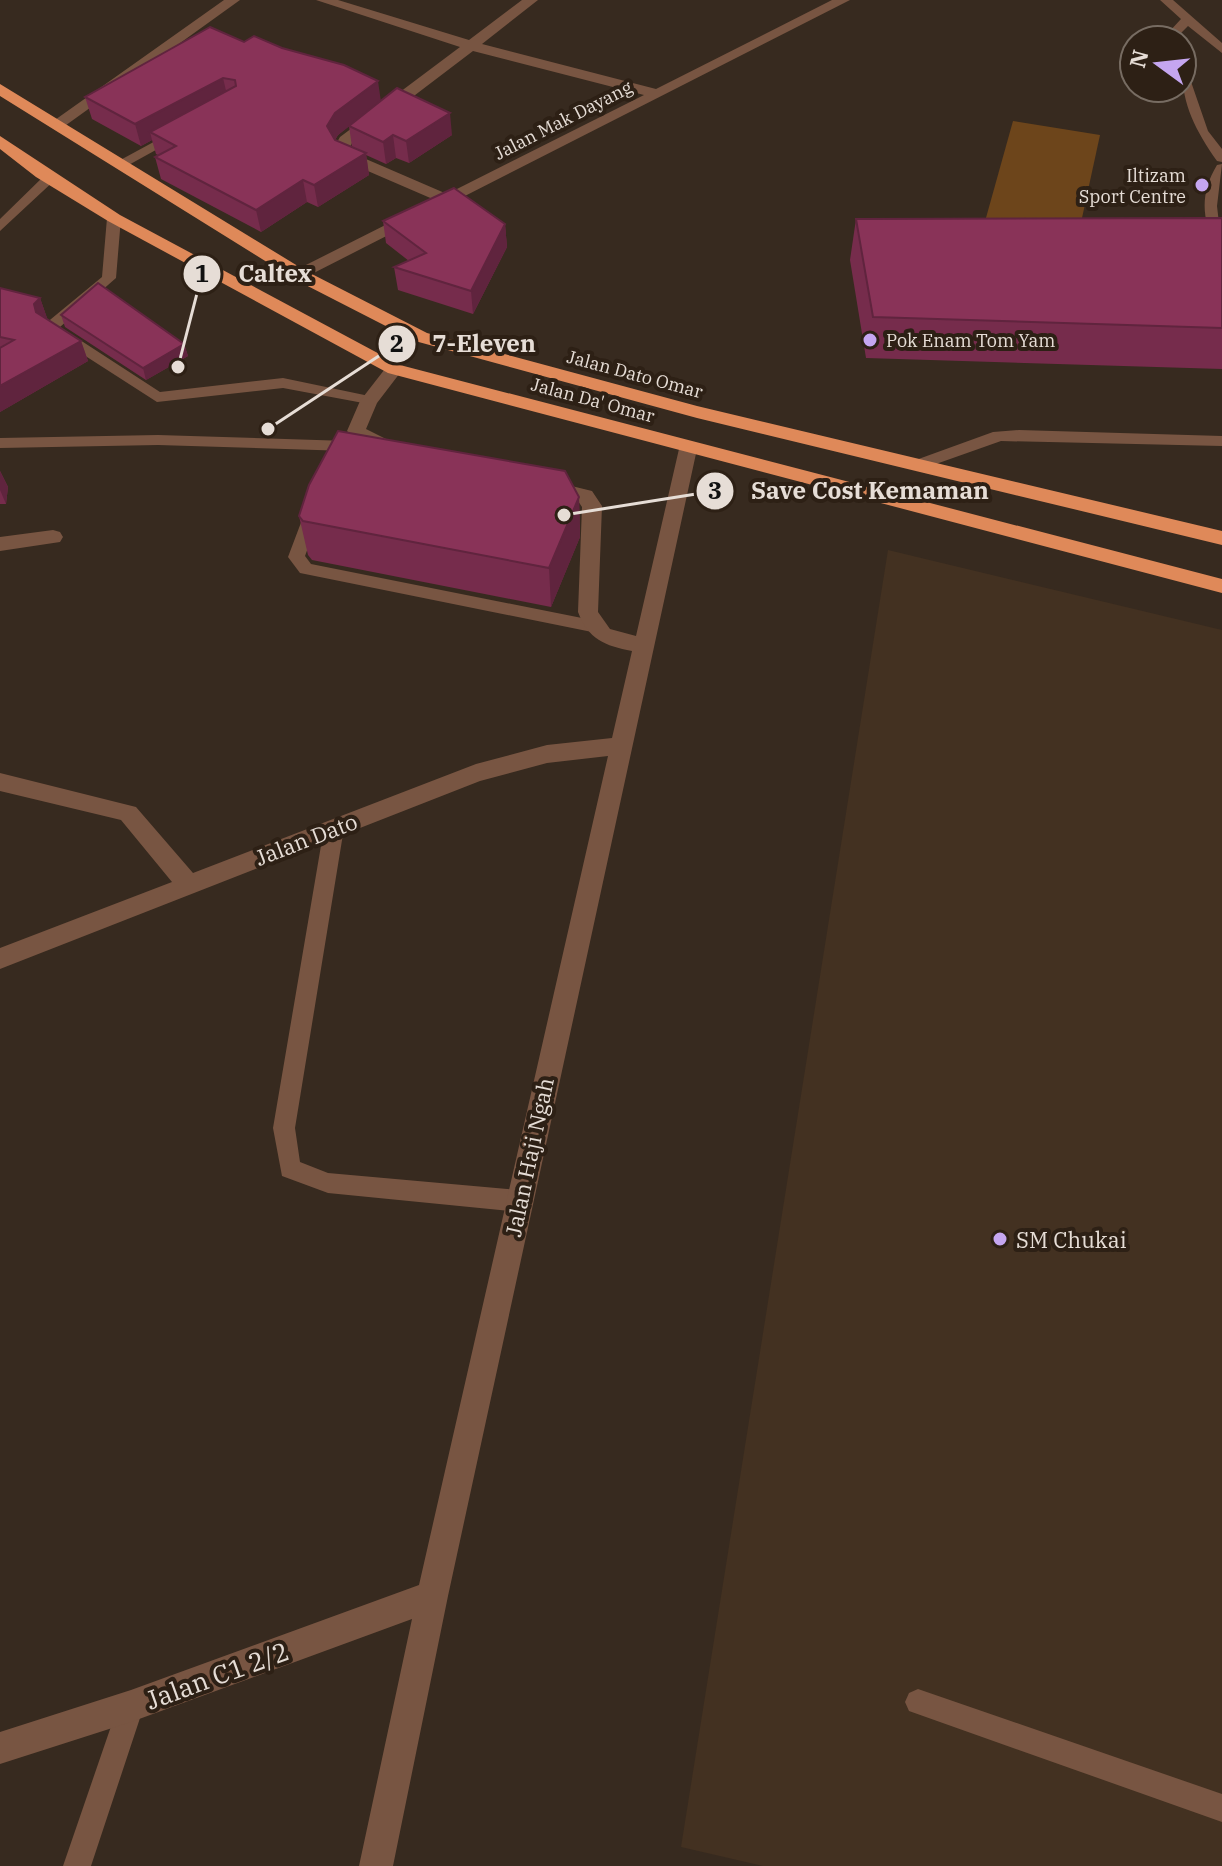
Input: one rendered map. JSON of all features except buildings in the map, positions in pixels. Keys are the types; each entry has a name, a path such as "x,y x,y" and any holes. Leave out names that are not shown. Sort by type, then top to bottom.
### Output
{"highway":[{"name":"Jalan Dato Omar","path":"0,89 300,275 421,337 697,412 1222,538"},
{"name":"Jalan Da' Omar","path":"0,141 50,178 114,218 394,369 688,449 1222,586"}],"street":[{"path":"57,125 233,0"},
{"path":"323,0 472,46 657,94"},
{"path":"447,200 346,156 341,149 346,140 531,0"},
{"name":"Jalan Mak Dayang","path":"300,275 843,0"},
{"path":"394,369 369,401 348,445 381,446 411,453"},
{"name":"Jalan Haji Ngah","path":"376,1866 432,1596 688,449"},
{"path":"527,482 585,496 592,506 588,612 592,626 603,637 644,646"},
{"path":"0,544 53,537"},
{"name":"Jalan Dato","path":"0,959 476,773 547,754 620,746"},
{"path":"0,782 128,813 189,885"},
{"name":"Jalan C1 2/2","path":"0,1748 131,1706 432,1596"}],"lane":[{"path":"1166,0 1222,49"},
{"path":"1183,24 1188,19"},
{"path":"1193,104 1202,131 1222,158"},
{"path":"120,164 191,127"},
{"path":"1222,168 1210,187 1210,210 1222,245"},
{"path":"3,218 50,178"},
{"path":"114,218 109,278 50,327 157,397 283,383 369,401"},
{"path":"919,465 999,436 1222,441"},
{"path":"0,443 158,440 348,445"},
{"path":"321,498 296,557 306,569 592,626"},
{"path":"334,828 284,1128 290,1169 328,1183 519,1201"},
{"path":"918,1702 1222,1808"},
{"path":"77,1866 131,1706"}],"shaded area":[{"path":"1013,121 1100,135 1077,241 984,225"},
{"name":"SM Chukai","path":"888,550 1222,630 1222,1866 763,1866 681,1847"}],"place":[{"name":"Iltizam Sport Centre","path":"1202,185"},
{"name":"Pok Enam Tom Yam","path":"870,340"},
{"name":"Caltex","path":"178,367"},
{"name":"7-Eleven","path":"268,429"},
{"name":"Save Cost Kemaman","path":"564,515"},
{"name":"SM Chukai","path":"1000,1239"}]}
